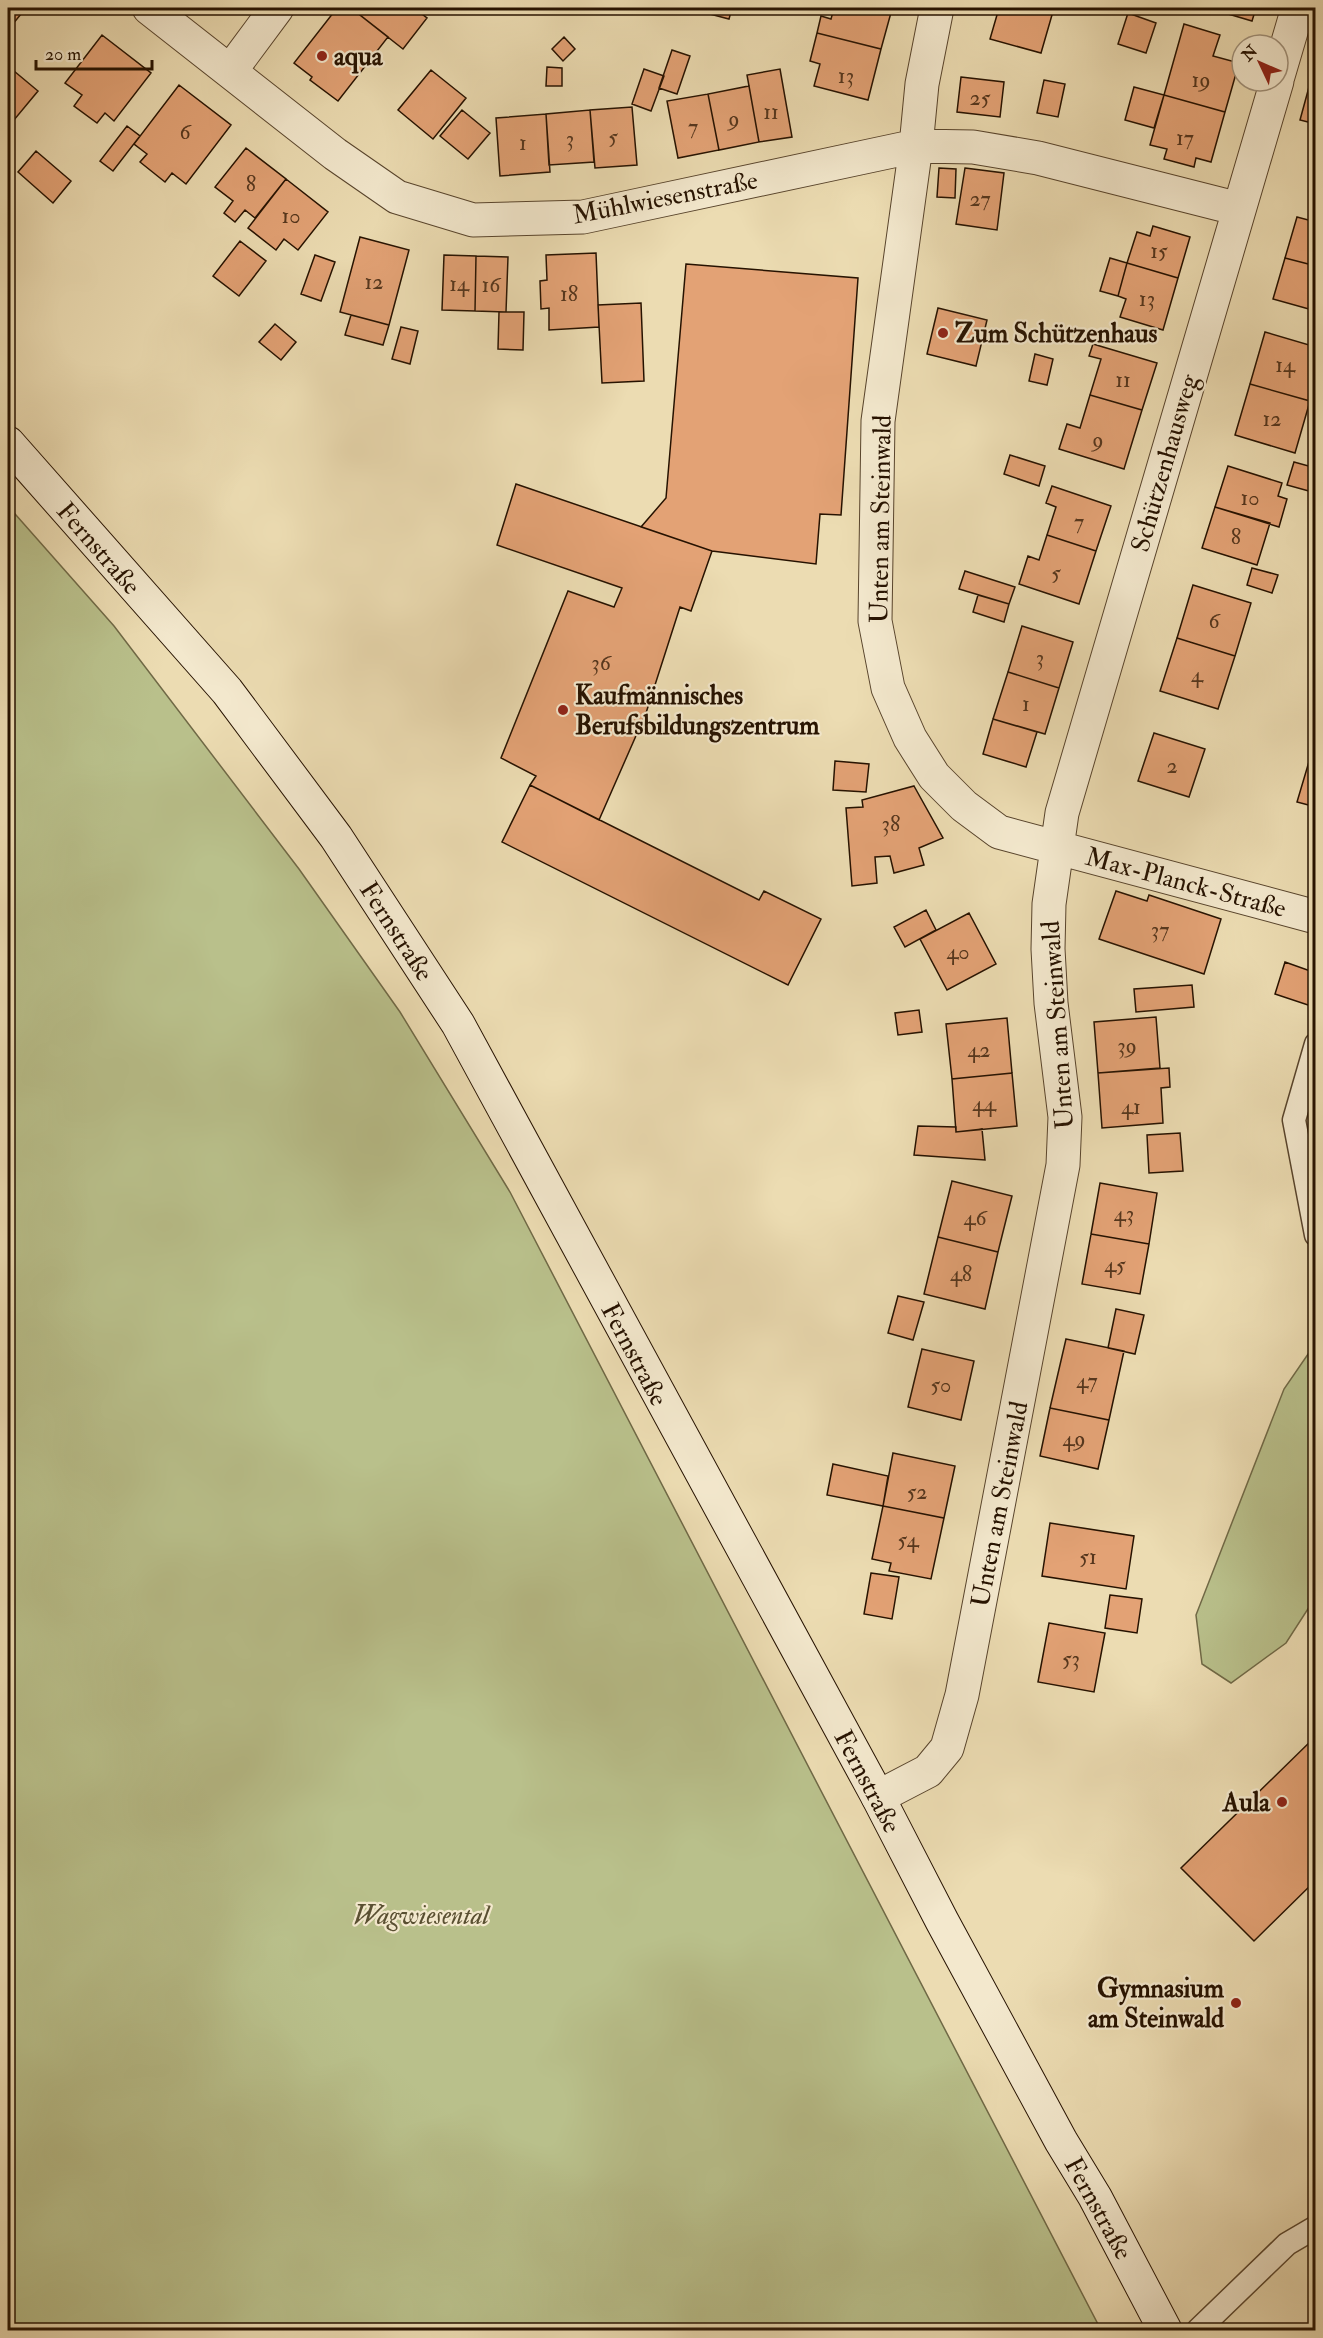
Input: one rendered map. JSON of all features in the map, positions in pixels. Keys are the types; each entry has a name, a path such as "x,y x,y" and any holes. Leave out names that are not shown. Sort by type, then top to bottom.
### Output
{"street":[{"name":"Mühlwiesenstraße","path":"149,8 231,70 335,154 398,197 473,220 583,217 916,146 973,147 1038,158 1239,209"},
{"path":"231,70 277,8"},
{"name":"Unten am Steinwald","path":"878,1797 928,1771 947,1748 962,1695 1061,1176 1065,1117 1051,1004 1048,950 1049,904 1057,847 999,832 964,806 934,776 910,738 888,688 875,621 878,421 916,146 922,84 937,8"},
{"path":"1290,35 1298,8"},
{"name":"Schützenhausweg","path":"1057,847 1062,813 1273,93"},
{"name":"Fernstraße","path":"8,444 227,691 336,837 458,1024 878,1797 1061,2141 1095,2197 1165,2331"},
{"name":"Max-Planck-Straße","path":"1057,847 1316,917"}],"lane":[{"path":"1316,1044 1294,1119 1316,1235"},
{"path":"1198,2331 1230,2296 1287,2244 1316,2227"}],"green space":[{"name":"Wagwiesental","path":"8,506 114,626 299,869 400,1012 510,1192 1101,2330 8,2330"},
{"path":"1315,1344 1315,1598 1286,1643 1231,1683 1202,1664 1196,1615 1284,1389"}],"building":[{"path":"8,8 26,8 8,30"},
{"path":"337,8 351,8 388,37 338,101 310,80 312,77 294,63"},
{"path":"351,8 414,8 427,18 403,49"},
{"path":"708,8 732,8 729,19 706,13"},
{"path":"834,8 892,9 881,49 817,33 821,16 831,19"},
{"path":"999,8 1054,8 1041,53 990,39"},
{"path":"1208,8 1256,8 1252,21"},
{"path":"1128,13 1156,23 1146,53 1118,44"},
{"path":"1184,24 1220,35 1213,56 1230,61 1230,93 1225,112 1164,95"},
{"path":"817,33 881,49 868,100 814,86 820,64 810,61"},
{"path":"102,35 151,73 114,121 105,113 97,123 74,106 82,95 65,83"},
{"path":"564,37 575,49 563,61 552,49"},
{"path":"672,50 690,56 677,94 659,88"},
{"path":"8,66 38,91 14,120 8,114"},
{"path":"547,67 562,68 562,86 546,86"},
{"path":"644,69 664,76 651,111 632,104"},
{"path":"780,69 792,137 759,142 747,75"},
{"path":"431,70 466,98 433,139 398,110"},
{"path":"1312,76 1316,77 1316,124 1300,120"},
{"path":"961,77 1004,82 1000,117 957,112"},
{"path":"1044,80 1065,84 1058,117 1037,113"},
{"path":"179,85 231,125 186,184 172,173 165,182 140,162 147,154 134,144"},
{"path":"749,86 759,142 719,150 708,94"},
{"path":"1134,87 1164,95 1154,128 1125,120"},
{"path":"708,94 719,150 678,158 667,101"},
{"path":"1164,95 1225,112 1211,162 1196,158 1194,167 1164,159 1167,149 1150,145"},
{"path":"632,107 637,165 595,168 590,110"},
{"path":"462,110 490,133 468,159 440,136"},
{"path":"590,110 594,162 549,165 546,114"},
{"path":"546,114 550,172 500,176 496,118"},
{"path":"127,126 140,136 113,171 100,161"},
{"path":"246,148 286,179 255,218 245,210 235,222 224,213 233,201 215,187"},
{"path":"36,151 71,181 53,203 18,172"},
{"path":"939,168 956,169 955,198 937,197"},
{"path":"965,168 1004,173 997,230 956,224"},
{"path":"286,179 328,212 298,250 284,239 276,250 248,228"},
{"path":"1297,217 1316,222 1316,266 1285,258"},
{"path":"1153,226 1190,237 1178,278 1127,263 1137,232 1150,236"},
{"path":"360,237 409,250 389,325 340,312"},
{"path":"240,241 266,261 239,296 213,276"},
{"path":"596,253 599,327 549,330 549,308 541,309 540,281 547,280 546,255"},
{"path":"315,255 335,262 321,301 301,294"},
{"path":"444,255 476,256 475,311 442,310"},
{"path":"476,256 508,257 506,312 475,311"},
{"path":"1110,258 1127,263 1118,296 1100,291"},
{"path":"1285,258 1316,266 1316,311 1273,299"},
{"path":"1127,263 1178,278 1163,330 1120,317 1126,299 1118,296"},
{"path":"686,264 858,278 841,515 820,514 816,564 712,551 641,527 666,498"},
{"path":"641,303 644,381 602,383 598,305"},
{"path":"938,308 987,320 976,366 927,354"},
{"path":"499,312 524,312 523,350 498,349"},
{"path":"351,315 389,325 383,345 345,335"},
{"path":"275,324 296,342 281,360 259,342"},
{"path":"401,327 418,331 410,364 392,359"},
{"path":"1265,332 1316,347 1316,381 1310,401 1250,384"},
{"path":"1093,344 1157,363 1142,410 1090,395 1101,359 1089,356"},
{"path":"1035,354 1053,359 1047,385 1029,381"},
{"path":"1250,384 1310,401 1295,453 1235,435"},
{"path":"1090,395 1142,410 1124,469 1059,449 1067,424 1080,428"},
{"path":"1010,455 1045,466 1039,486 1004,474"},
{"path":"1294,462 1316,468 1316,493 1287,485"},
{"path":"1228,466 1282,483 1278,496 1287,499 1279,527 1215,507"},
{"path":"516,484 712,551 691,611 680,607 646,713 599,820 530,785 536,776 501,758 568,591 614,607 622,588 497,545"},
{"path":"1052,486 1111,506 1096,551 1047,535 1056,507 1046,503"},
{"path":"1215,507 1270,523 1257,565 1202,548"},
{"path":"1047,535 1096,551 1079,604 1019,584 1028,556 1039,560"},
{"path":"1252,568 1278,575 1272,593 1247,585"},
{"path":"965,571 1015,587 1009,604 959,589"},
{"path":"1193,585 1251,603 1235,656 1177,638"},
{"path":"978,595 1009,604 1004,622 973,612"},
{"path":"1022,626 1073,642 1059,688 1008,672"},
{"path":"1177,638 1235,656 1218,709 1160,691"},
{"path":"1008,672 1059,688 1045,734 993,719"},
{"path":"993,719 1037,732 1026,767 983,754"},
{"path":"1154,733 1205,749 1189,797 1138,781"},
{"path":"1316,738 1316,807 1297,802"},
{"path":"835,761 869,764 866,792 833,790"},
{"path":"530,785 759,900 764,891 821,919 788,985 502,842"},
{"path":"914,786 943,838 919,848 924,865 894,873 890,856 875,857 877,883 852,886 846,808 863,807 862,800"},
{"path":"1116,891 1147,901 1149,895 1221,919 1204,974 1099,939"},
{"path":"926,910 936,930 905,947 894,927"},
{"path":"969,913 996,964 947,990 920,939"},
{"path":"1285,962 1316,973 1314,1007 1275,994"},
{"path":"1192,985 1194,1007 1136,1012 1134,989"},
{"path":"919,1010 922,1032 898,1035 895,1013"},
{"path":"1156,1017 1160,1068 1098,1073 1094,1022"},
{"path":"1007,1018 1012,1073 952,1079 946,1024"},
{"path":"1169,1068 1170,1087 1161,1088 1163,1123 1102,1128 1098,1073"},
{"path":"1012,1073 1017,1126 956,1132 952,1079"},
{"path":"918,1126 956,1127 956,1132 982,1129 985,1160 914,1155"},
{"path":"1180,1133 1183,1171 1149,1173 1147,1135"},
{"path":"952,1181 1012,1196 998,1252 938,1237"},
{"path":"1100,1183 1157,1193 1149,1244 1091,1234"},
{"path":"1091,1234 1149,1244 1140,1294 1082,1284"},
{"path":"938,1237 998,1252 985,1309 924,1294"},
{"path":"898,1296 924,1302 913,1340 888,1333"},
{"path":"1116,1309 1144,1315 1135,1354 1108,1348"},
{"path":"1066,1339 1124,1351 1109,1420 1050,1408"},
{"path":"922,1349 974,1361 961,1420 908,1407"},
{"path":"1050,1408 1109,1420 1098,1469 1040,1456"},
{"path":"893,1453 955,1466 944,1518 883,1506"},
{"path":"833,1464 888,1476 883,1506 827,1495"},
{"path":"883,1506 944,1518 931,1579 889,1571 891,1563 872,1559"},
{"path":"1050,1523 1134,1536 1126,1589 1042,1576"},
{"path":"871,1573 899,1577 892,1619 864,1614"},
{"path":"1110,1595 1142,1599 1137,1633 1105,1628"},
{"path":"1049,1623 1105,1633 1094,1692 1038,1682"},
{"name":"Aula","path":"1316,1736 1316,1880 1254,1941 1181,1868"}],"place":[{"name":"aqua","path":"322,56"},
{"name":"Zum Schützenhaus","path":"943,333"},
{"name":"Kaufmännisches Berufsbildungszentrum","path":"563,710"},
{"name":"Aula","path":"1282,1802"},
{"name":"Gymnasium am Steinwald","path":"1236,2003"}]}
